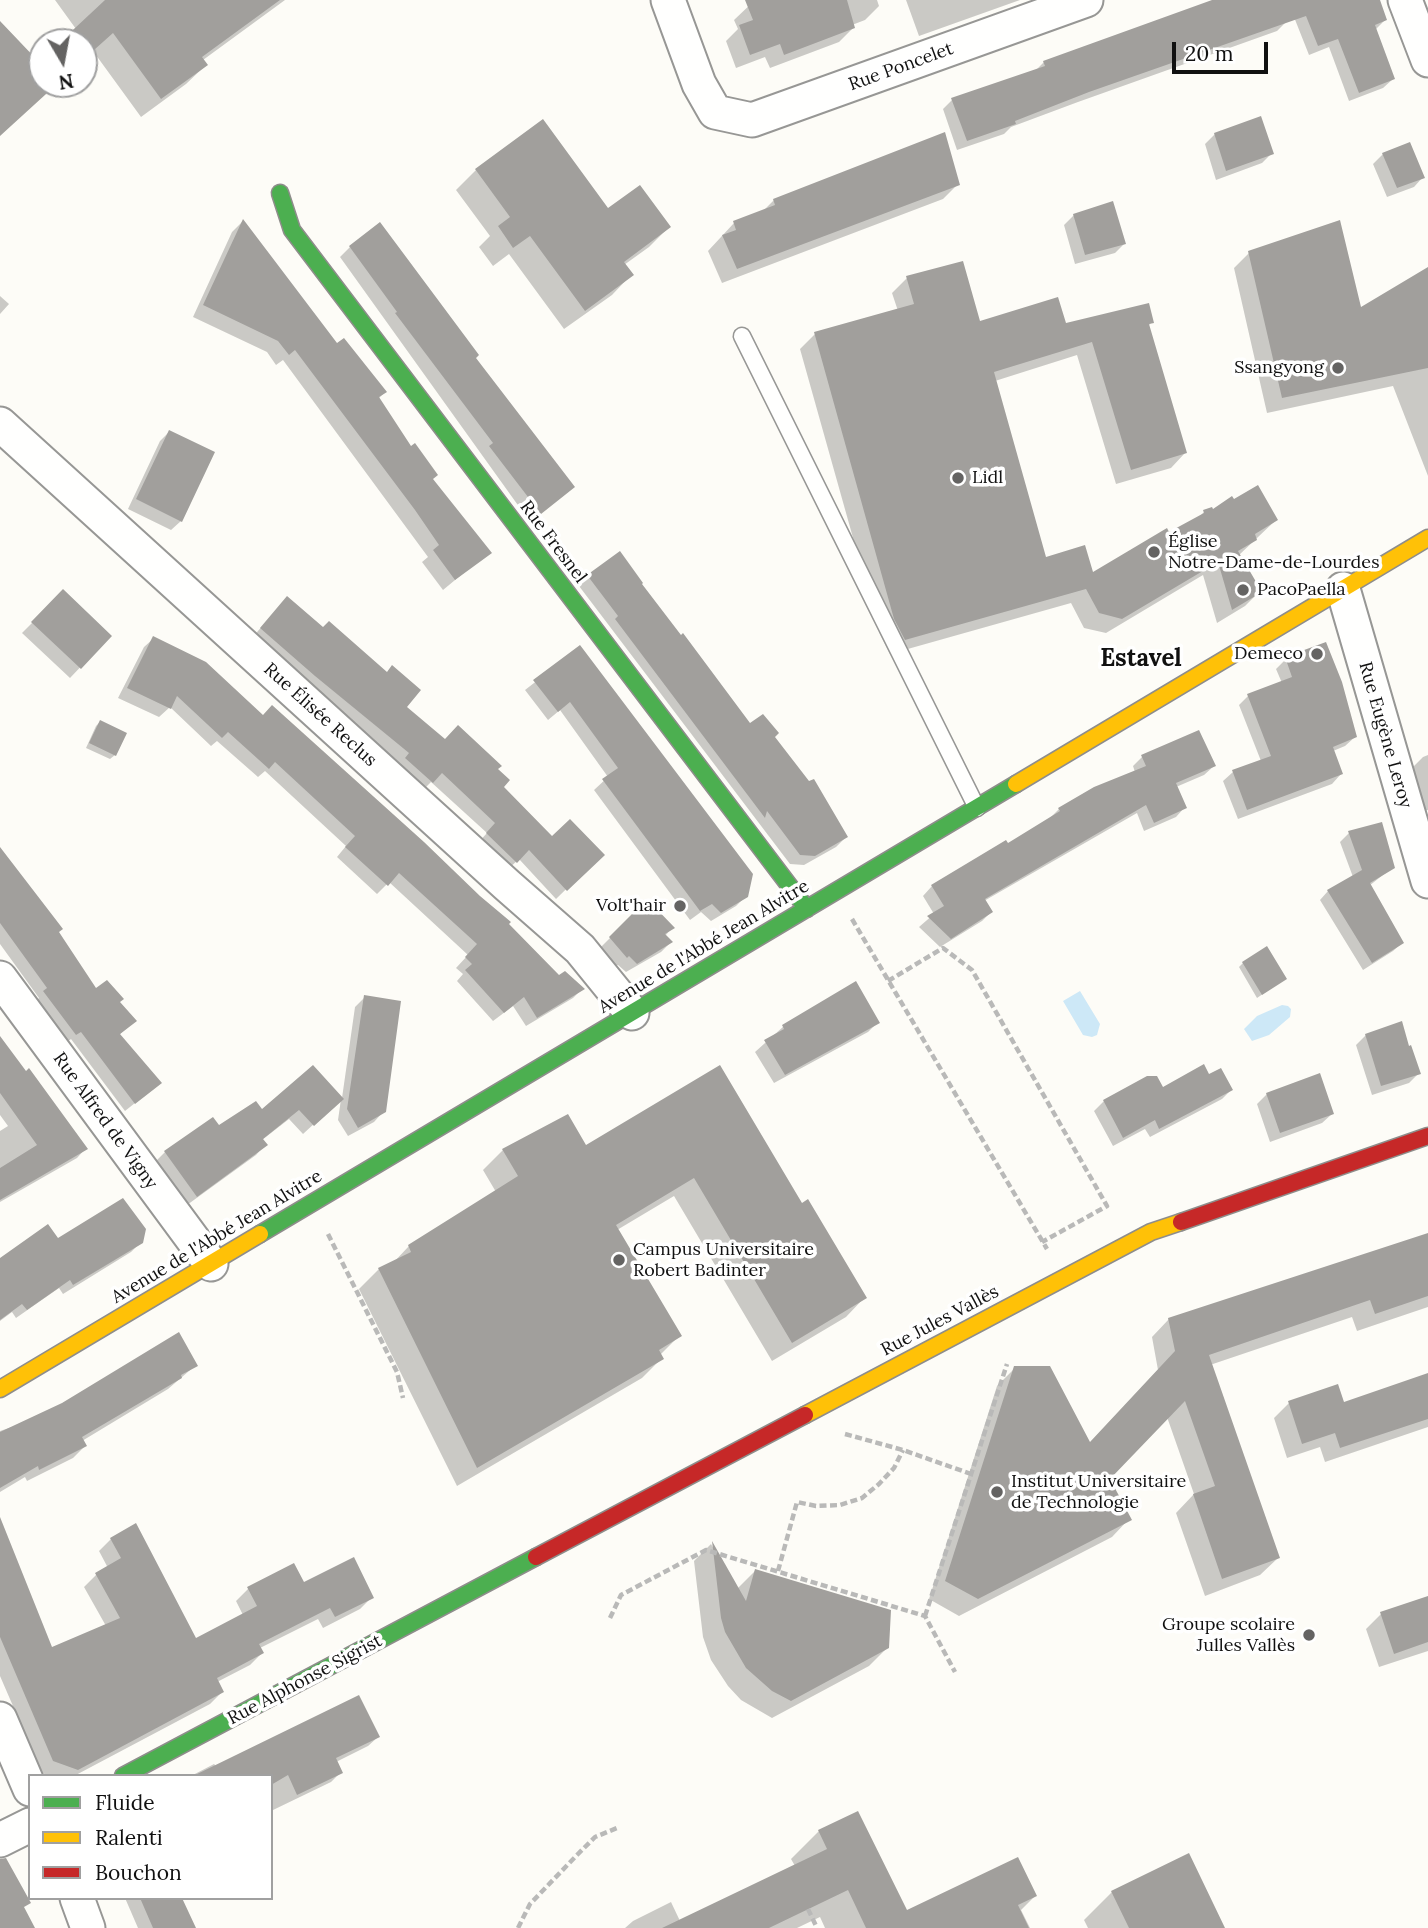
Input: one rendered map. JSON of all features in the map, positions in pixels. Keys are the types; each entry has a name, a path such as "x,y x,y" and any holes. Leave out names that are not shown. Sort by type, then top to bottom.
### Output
{"street":[{"name":"Rue Poncelet","path":"668,0 699,84 715,113 752,120 1086,0"},
{"path":"1405,0 1428,60"},
{"name":"Rue Fresnel","path":"280,193 292,230 807,909"},
{"name":"Rue Élisée Reclus","path":"0,424 486,867 580,948 632,1013"},
{"name":"Avenue de l'Abbé Jean Alvitre","path":"0,1389 1428,538"},
{"name":"Rue Eugène Leroy","path":"1343,589 1428,881"},
{"name":"Rue Alfred de Vigny","path":"0,978 211,1264"},
{"name":"Rue Jules Vallès","path":"488,1583 1151,1232 1428,1136"},
{"name":"Rue Alphonse Sigrist","path":"127,1774 488,1583"},
{"path":"0,1719 28,1784"},
{"path":"0,1840 28,1826"},
{"path":"78,1900 88,1928"}],"lane":[{"path":"742,336 977,807"}],"path":[{"path":"835,892 1064,1278"},
{"path":"888,981 943,948 972,970 1107,1206 1042,1242"},
{"path":"311,1204 397,1372 403,1398"},
{"path":"925,1616 1007,1364"},
{"path":"820,1407 835,1431 903,1450 971,1474"},
{"path":"778,1571 797,1502 828,1506 862,1498 894,1468 903,1450"},
{"path":"610,1618 621,1595 706,1550 925,1616 955,1672"},
{"path":"518,1928 530,1905 583,1848 595,1837 617,1828"},
{"path":"808,1909 817,1928"}],"water":[{"path":"1080,991 1100,1024 1097,1035 1092,1037 1083,1035 1063,1001"},
{"path":"1282,1005 1291,1009 1290,1017 1269,1035 1252,1041 1244,1029 1257,1016"}],"building":[{"path":"105,0 280,0 202,57 208,65 161,99 113,33 98,46 98,28 75,28"},
{"path":"745,0 847,0 855,28 784,55 780,44 750,55 739,25 753,20"},
{"path":"1212,0 1380,0 1387,20 1375,25 1395,79 1359,93 1338,39 1318,46 1306,16 1089,92 1015,121 1016,124 967,141 951,98 1045,66 1043,61"},
{"path":"0,21 28,50 28,98 42,98 0,136"},
{"path":"1261,116 1274,154 1226,171 1214,133"},
{"path":"543,119 608,208 640,185 671,227 624,262 634,275 585,311 530,236 513,248 498,226 510,217 475,169"},
{"path":"945,132 960,185 737,269 722,235 736,230 733,221 775,205 773,199"},
{"path":"1410,142 1425,178 1397,188 1382,153"},
{"path":"1113,201 1126,244 1085,255 1073,214"},
{"path":"243,219 337,343 344,338 387,392 379,397 411,446 415,443 438,475 433,479 492,553 455,580 433,550 439,545 415,510 295,350 289,355 278,341 203,305"},
{"path":"1340,220 1361,307 1428,267 1428,368 1282,398 1248,251"},
{"path":"380,222 479,355 476,358 575,487 541,514 489,446 493,443 395,313 397,312 349,246"},
{"path":"963,261 980,321 1058,297 1066,323 1149,303 1154,323 1149,324 1187,453 1131,470 1092,342 994,372 1046,557 1085,545 1093,572 1167,528 1169,532 1204,513 1203,510 1213,509 1232,496 1234,499 1258,485 1278,520 1255,534 1257,540 1238,551 1262,592 1232,610 1218,562 1122,619 1099,613 1086,589 905,640 894,619 814,332 914,304 906,276"},
{"path":"169,430 215,452 182,522 136,499"},
{"path":"620,551 642,584 681,635 683,633 750,723 763,714 779,733 775,737 809,781 814,779 848,837 815,856 800,855 767,811 765,818 615,619 618,616 587,575"},
{"path":"63,589 112,636 81,669 31,622"},
{"path":"287,596 323,627 329,621 387,672 392,665 421,690 407,707 445,739 458,725 502,766 498,769 510,780 504,787 552,836 570,819 605,855 567,891 529,850 517,863 486,833 495,823 442,773 433,783 405,758 409,753 260,628"},
{"path":"153,636 206,662 263,715 272,705 511,922 509,924 559,975 565,971 585,989 537,1018 524,997 504,1013 465,970 472,964 465,957 477,944 399,873 388,886 345,847 355,836 275,762 269,769 228,732 222,738 177,696 171,709 127,688"},
{"path":"1326,642 1342,682 1357,737 1333,747 1343,774 1247,810 1232,770 1271,756 1247,694 1292,677 1285,657"},
{"path":"580,645 753,874 748,897 721,913 712,904 700,911 602,779 618,768 570,702 558,712 533,680"},
{"path":"100,720 127,733 116,756 89,743"},
{"path":"1199,730 1216,766 1176,783 1187,808 1154,823 1146,805 985,899 993,912 951,939 927,916 944,906 931,885 1006,840 1008,843 1094,787 1146,766 1141,755"},
{"path":"1382,822 1395,868 1370,883 1404,943 1372,963 1327,890 1362,870 1348,831"},
{"path":"0,847 63,929 59,932 96,988 107,980 124,999 120,1002 137,1021 120,1034 162,1083 135,1104 81,1032 76,1035 43,991 47,988 0,923"},
{"path":"647,899 675,928 665,934 673,942 637,964 629,956 627,958 609,937"},
{"path":"1267,946 1287,979 1262,995 1242,962"},
{"path":"856,981 880,1023 785,1075 764,1040 784,1029 782,1025"},
{"path":"364,995 401,1001 386,1112 358,1128 347,1109"},
{"path":"1402,1021 1421,1074 1381,1086 1365,1034"},
{"path":"0,1036 26,1071 29,1068 88,1149 0,1200 0,1168 37,1145 0,1093"},
{"path":"1204,1064 1209,1074 1221,1068 1233,1090 1159,1129 1155,1120 1123,1138 1103,1100 1147,1076 1157,1076 1163,1087"},
{"path":"313,1065 344,1099 314,1126 299,1110 263,1139 268,1145 197,1197 164,1151 213,1117 219,1125 256,1101 262,1109"},
{"path":"720,1065 802,1203 808,1199 867,1298 792,1343 694,1178 616,1225 682,1336 659,1350 664,1359 477,1468 378,1268 411,1252 408,1245 518,1176 502,1149 568,1114 586,1145"},
{"path":"1320,1073 1334,1114 1280,1133 1266,1093"},
{"path":"123,1198 146,1229 143,1243 73,1285 70,1280 27,1310 22,1304 0,1320 0,1258 48,1224 58,1238"},
{"path":"1428,1233 1428,1296 1375,1314 1370,1300 1209,1355 1280,1558 1222,1579 1193,1494 1215,1486 1185,1401 1110,1479 1132,1520 978,1599 945,1581 1014,1366 1050,1366 1090,1442 1175,1351 1168,1318"},
{"path":"179,1332 198,1366 82,1437 87,1446 39,1470 38,1466 0,1488 0,1432 62,1403"},
{"path":"1428,1373 1428,1419 1340,1448 1335,1433 1302,1444 1288,1401 1338,1384 1344,1402"},
{"path":"0,1517 52,1647 120,1618 95,1573 121,1558 110,1538 136,1523 196,1638 257,1606 247,1587 294,1563 304,1582 354,1557 374,1598 335,1617 330,1608 259,1644 264,1653 217,1678 224,1692 78,1770 53,1761 0,1637"},
{"path":"712,1541 746,1601 755,1569 891,1610 889,1648 791,1701 772,1691 746,1668 725,1632"},
{"path":"1428,1596 1428,1642 1394,1654 1380,1612"},
{"path":"359,1695 380,1737 336,1758 343,1773 297,1795 288,1775 273,1784 273,1774 197,1774"},
{"path":"858,1811 907,1910 1018,1857 1037,1896 1018,1905 1029,1928 866,1928 848,1890 769,1928 662,1928 827,1849 818,1830"},
{"path":"1189,1853 1225,1928 1129,1928 1111,1891"},
{"path":"6,1858 31,1903 24,1907 35,1928 0,1928 0,1859"},
{"path":"141,1900 183,1900 196,1928 153,1928"}],"traffic: fast":[{"path":"280,193 292,230 807,909"},
{"path":"260,1234 1016,784"},
{"path":"127,1774 536,1557"}],"traffic: slow":[{"path":"1016,784 1428,538"},
{"path":"805,1415 1151,1232 1181,1222"},
{"path":"0,1389 260,1234"}],"traffic: jam":[{"path":"1181,1222 1428,1136"},
{"path":"536,1557 805,1415"}],"place":[{"name":"Ssangyong","path":"1338,368"},
{"name":"Lidl","path":"958,478"},
{"name":"Église Notre-Dame-de-Lourdes","path":"1154,552"},
{"name":"PacoPaella","path":"1243,590"},
{"name":"Demeco","path":"1317,654"},
{"name":"Volt'hair","path":"680,906"},
{"name":"Campus Universitaire Robert Badinter","path":"619,1260"},
{"name":"Institut Universitaire de Technologie","path":"997,1492"},
{"name":"Groupe scolaire Julles Vallès","path":"1309,1635"}],"district":[{"name":"Estavel","path":"1141,659"}]}
